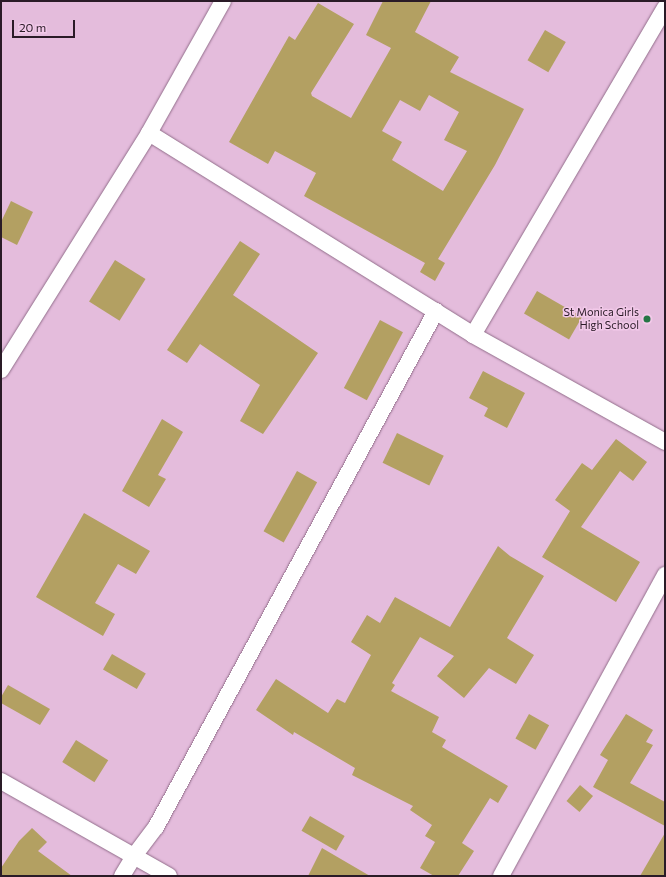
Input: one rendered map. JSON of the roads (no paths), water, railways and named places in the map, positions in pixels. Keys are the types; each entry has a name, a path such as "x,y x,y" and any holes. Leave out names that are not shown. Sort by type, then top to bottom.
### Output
{"street":[{"path":"3,362 149,133 223,1"},
{"path":"473,335 665,8"},
{"path":"149,133 473,335 665,442"},
{"path":"122,876 134,856 156,827 436,312"},
{"path":"501,876 665,575"},
{"path":"1,781 169,876"}],"place":[{"name":"St Monica Girls High School","path":"647,319"}]}
